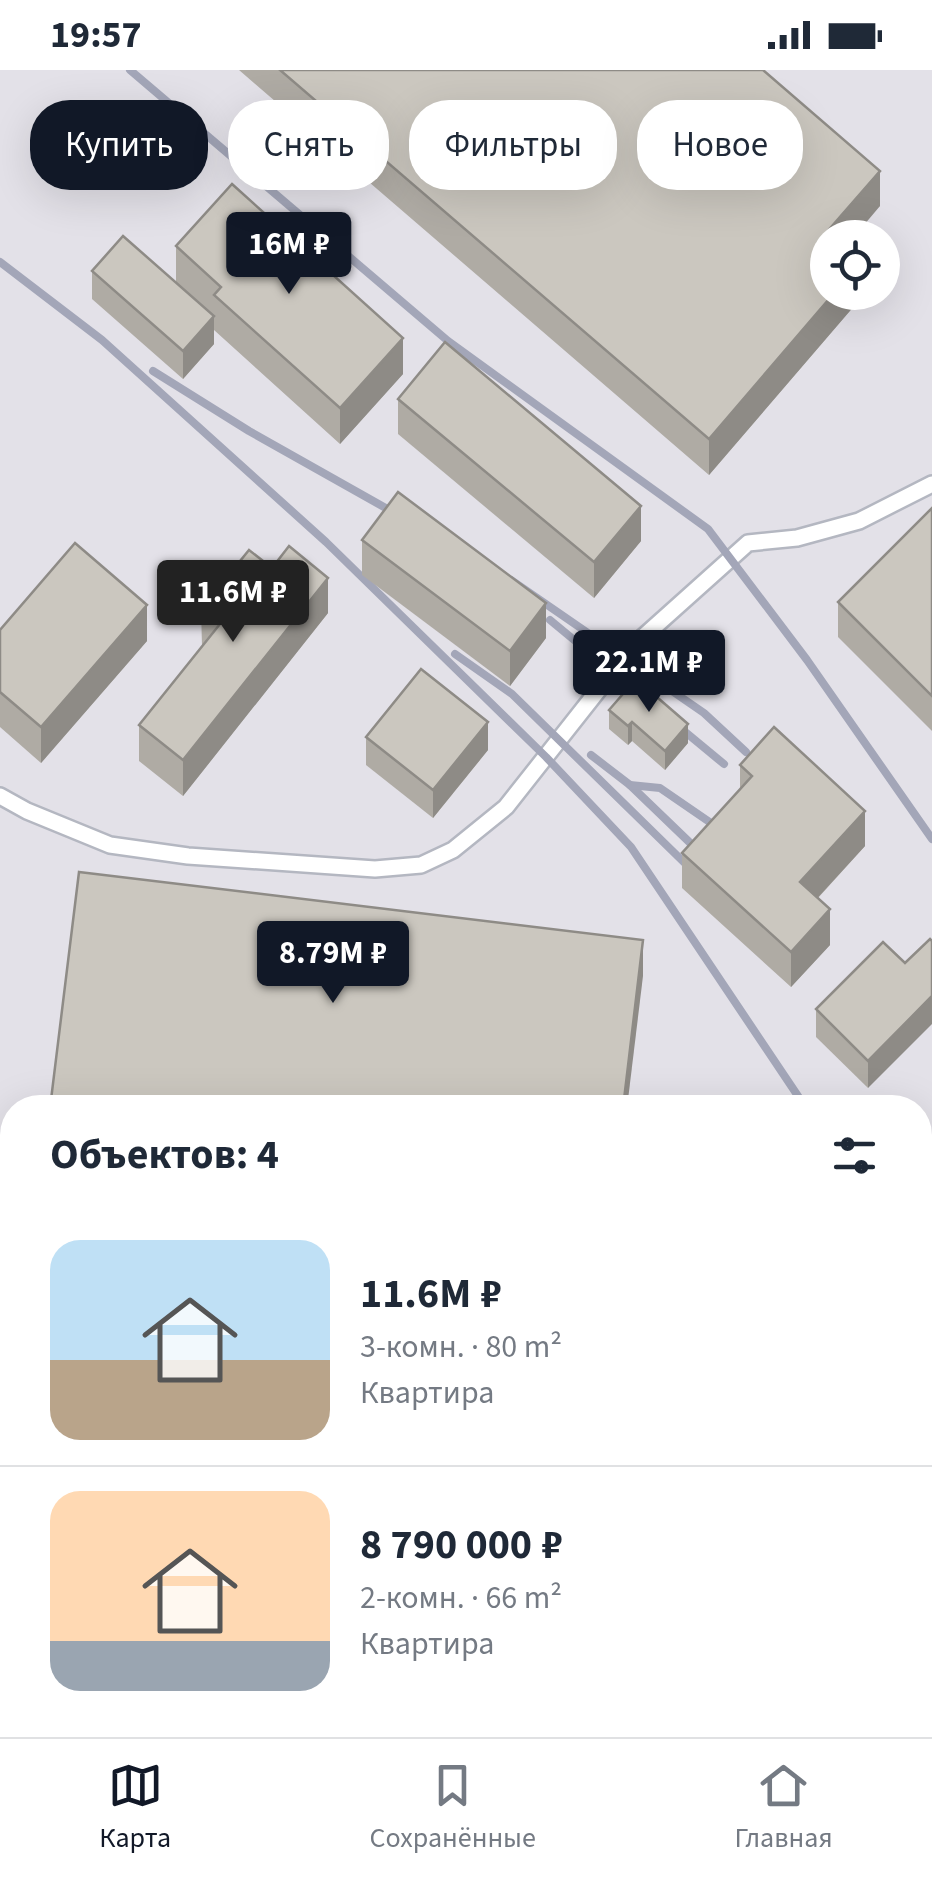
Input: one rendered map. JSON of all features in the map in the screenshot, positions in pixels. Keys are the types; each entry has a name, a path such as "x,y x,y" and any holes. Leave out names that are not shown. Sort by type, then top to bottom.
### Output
{"lane":[{"path":"0,796 110,844 188,856 356,868 421,865 453,850 506,807 633,646 748,543 797,538 859,521 932,484"}],"shaded area":[{"path":"0,70 932,70 932,1095 0,1095"}],"building":[{"path":"280,70 763,70 798,100 637,100 637,190 803,190 803,105 880,171 837,220 810,220 810,310 820,310 709,439 420,190 617,190 617,100 409,100 409,181 389,164 389,100 315,100"},
{"path":"228,188 239,190 403,338 340,408 214,295 221,287 176,246"},
{"path":"123,236 214,316 183,351 92,271"},
{"path":"445,342 641,506 594,562 398,399"},
{"path":"398,492 546,603 510,651 362,540"},
{"path":"932,508 932,696 838,602"},
{"path":"75,543 147,605 41,727 0,692 0,630"},
{"path":"289,546 328,578 183,760 139,725 220,624 201,609 249,550 272,568"},
{"path":"421,669 488,722 433,790 366,737"},
{"path":"636,679 688,724 665,751 632,722 628,726 609,710"},
{"path":"774,727 865,811 800,882 830,909 791,952 682,853 752,776 740,765"},
{"path":"79,872 643,940 625,1095 52,1095"},
{"path":"930,939 932,996 868,1061 816,1009 883,942 905,963"}],"railway":[{"path":"130,70 448,341 708,529 807,660 932,839"},
{"path":"0,262 102,340 326,542 546,757 631,847 797,1095"},
{"path":"153,371 249,431 407,520"},
{"path":"511,580 704,713 746,752"},
{"path":"550,620 724,764"},
{"path":"455,654 512,694 698,876"},
{"path":"591,755 630,785 710,862"},
{"path":"630,785 660,788 727,834"}]}
